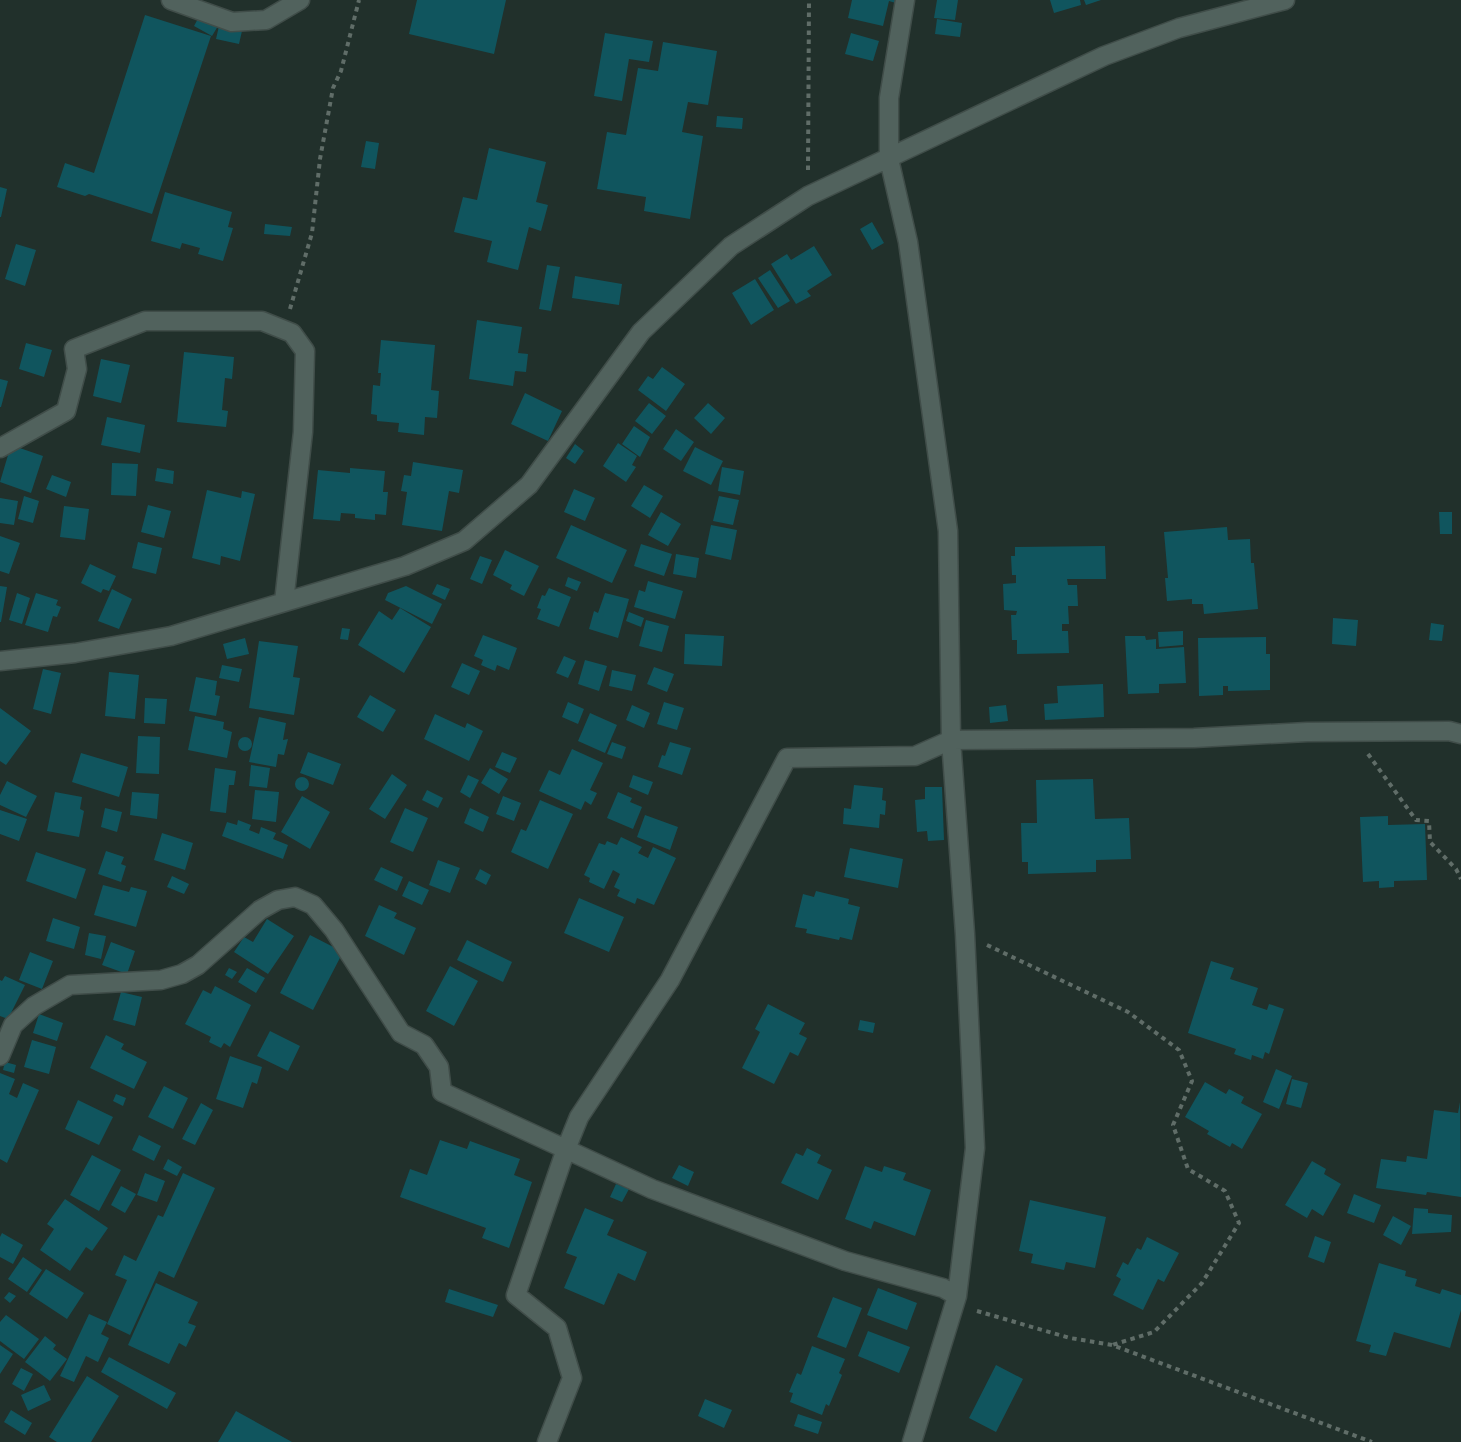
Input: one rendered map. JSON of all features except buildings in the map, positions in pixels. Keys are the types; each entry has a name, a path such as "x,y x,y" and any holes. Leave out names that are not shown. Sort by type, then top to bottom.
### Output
{"street":[{"path":"171,0 232,22 267,20 300,0"},
{"path":"905,0 889,98 889,159 908,242 948,531 951,740 965,934 975,1148 957,1296 912,1442"},
{"path":"0,661 75,653 171,636 405,566 464,541 529,486 641,332 731,246 808,196 1104,56 1179,28 1285,0"},
{"path":"0,447 66,411 77,369 74,350 90,342 146,321 262,321 292,333 305,351 303,432 284,602"},
{"path":"547,1442 572,1378 557,1328 516,1294 566,1149 579,1117 670,980 787,758 915,756 951,740 1194,738 1319,732 1449,731 1461,735"},
{"path":"0,1056 13,1025 34,1006 70,985 161,981 182,974 198,965 260,910 278,900 295,897 313,905 334,930 401,1033 424,1045 439,1067 441,1092 652,1189 845,1261 943,1288 957,1296"}],"path":[{"path":"284,329 312,233 320,159 333,88 341,71 359,0"},
{"path":"808,196 809,0"},
{"path":"1367,753 1416,820 1429,821 1430,842 1456,869 1461,879"},
{"path":"965,934 1128,1012 1179,1050 1192,1081 1173,1125 1188,1168 1225,1191 1239,1224 1202,1282 1154,1332 1112,1346"},
{"path":"957,1296 976,1311 1070,1338 1112,1346 1372,1442"}]}
